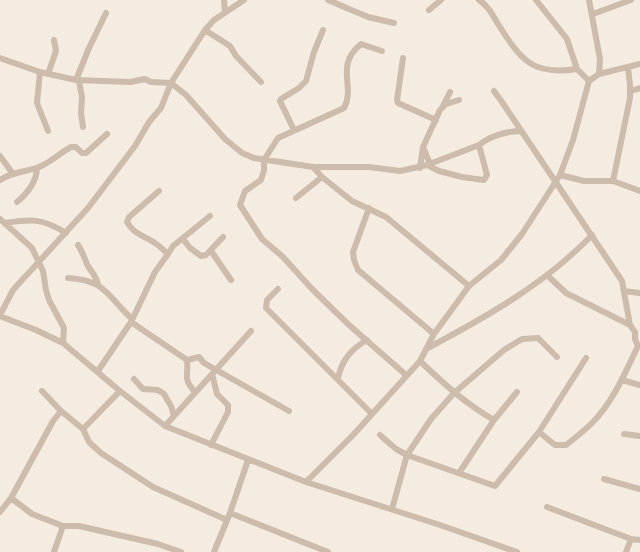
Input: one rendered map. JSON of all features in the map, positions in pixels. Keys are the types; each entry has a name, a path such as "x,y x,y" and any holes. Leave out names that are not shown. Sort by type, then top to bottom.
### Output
{"street":[{"path":"224,0 225,12"},
{"path":"244,0 214,20 205,30 171,83 161,108 149,122 135,146 88,208 44,258 38,262 13,290 0,316 36,330 63,343 120,391 165,426 306,482 517,552"},
{"path":"328,0 368,17 394,23"},
{"path":"429,10 441,0"},
{"path":"479,0 490,10 510,41 531,66 561,72 577,69"},
{"path":"536,0 567,39 577,69 589,81"},
{"path":"589,0 593,14 600,66 599,74"},
{"path":"593,14 631,0"},
{"path":"83,127 81,113 82,97 78,80 89,48 106,13"},
{"path":"205,30 230,46 236,56 260,82"},
{"path":"294,130 280,102 281,99 299,88 306,81 314,52 323,30"},
{"path":"48,74 56,51 54,40"},
{"path":"382,51 361,44 355,49 347,62 347,96 344,108 278,138 264,160 264,170 260,180 245,190 240,205 262,239 283,257 312,289 406,375"},
{"path":"0,58 40,72 78,80 130,82 145,79 151,82 171,83 186,95 233,146 248,156 264,160 314,167 369,167 400,171 420,168 479,145 484,141 507,133 521,131"},
{"path":"403,58 397,100 398,103 436,120"},
{"path":"306,482 354,434 371,413 420,362 434,334 469,286 490,271 511,250 560,175 573,140 589,81 599,74 640,64"},
{"path":"613,181 630,90 628,68"},
{"path":"40,72 37,103 48,131"},
{"path":"630,90 640,88"},
{"path":"494,91 622,280 630,325"},
{"path":"420,168 423,147 450,92"},
{"path":"443,106 460,100"},
{"path":"0,180 13,174 37,168 48,163 71,147 76,147 82,153 86,153 107,134"},
{"path":"423,147 428,165 439,171 462,177 484,180 487,175 479,145"},
{"path":"0,156 13,174"},
{"path":"314,167 322,177 352,200 386,217 469,286"},
{"path":"17,202 24,196 36,178 37,168"},
{"path":"560,175 584,181 613,181 640,192"},
{"path":"296,198 322,177"},
{"path":"159,191 129,217 127,222 136,233 156,244 168,254"},
{"path":"369,208 353,252 358,270 434,334"},
{"path":"98,371 131,320 155,272 173,246 210,216"},
{"path":"2,221 27,220 50,223 66,233"},
{"path":"2,221 32,248 43,271 46,290 64,328 63,343"},
{"path":"426,349 488,315 548,276 576,253 592,235"},
{"path":"183,239 190,248 201,256 211,251 223,237"},
{"path":"78,245 85,256 87,264 96,275 98,284 131,320 187,360 199,357 214,372 289,411"},
{"path":"211,251 231,280"},
{"path":"539,432 555,445 566,445 593,423 608,403 622,380 639,347 635,339 638,332 630,325 566,293 548,276"},
{"path":"68,278 81,279 98,284"},
{"path":"278,289 267,300 266,308 338,378 347,390 371,413"},
{"path":"624,291 640,293"},
{"path":"165,426 251,331"},
{"path":"392,510 407,455 431,419 454,393 500,353 522,339 538,338 557,358"},
{"path":"338,378 343,361 355,347 367,340"},
{"path":"380,435 396,449 407,455 492,486 497,485 539,432 586,358"},
{"path":"187,360 186,379 188,384 195,392"},
{"path":"420,362 474,409 494,420"},
{"path":"211,445 228,412 228,405 217,394 214,372"},
{"path":"134,380 143,389 158,390 164,394 171,406 174,416"},
{"path":"622,380 640,385"},
{"path":"42,391 61,411 83,429 88,442 101,453 153,487 227,520"},
{"path":"83,429 120,391"},
{"path":"459,473 494,420 517,392"},
{"path":"0,512 10,498 53,421 61,411"},
{"path":"624,434 640,436"},
{"path":"214,552 230,513 248,460"},
{"path":"604,479 640,489"},
{"path":"10,498 32,514 63,526 79,526 158,544 181,552"},
{"path":"548,507 631,539 640,540"},
{"path":"230,513 328,552"},
{"path":"54,552 63,526"},
{"path":"626,552 631,539"}]}
